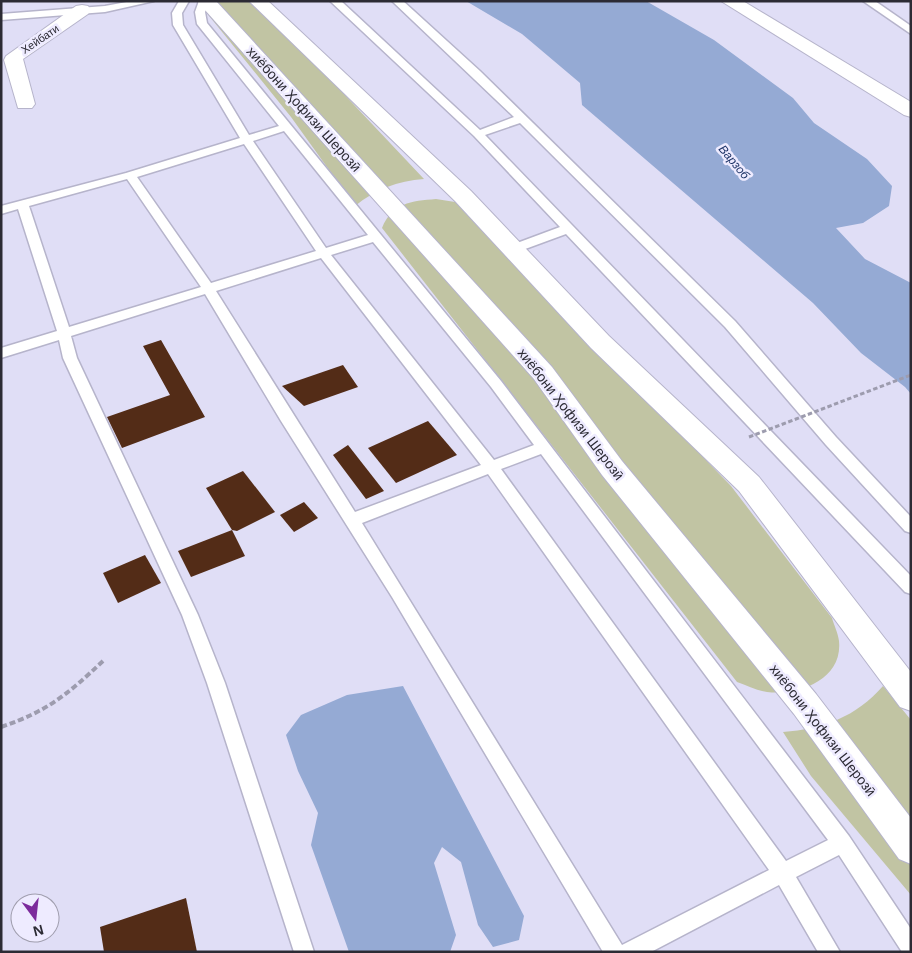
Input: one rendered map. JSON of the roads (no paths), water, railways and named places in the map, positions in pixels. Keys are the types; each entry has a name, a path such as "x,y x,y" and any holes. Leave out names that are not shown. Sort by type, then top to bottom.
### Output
{"main road":[{"name":"хиёбони Ҳофизи Шерозӣ","path":"205,1 543,373 612,468 805,704 911,847"},
{"path":"258,1 463,196 600,342 749,484 911,697"},
{"path":"730,1 911,111"},
{"name":"Хейбати","path":"25,104 13,60 15,56 82,10"}],"lane":[{"path":"1,17 82,10 149,1"},
{"path":"184,1 176,13 178,25 246,139 324,254 492,468 782,872 830,952"},
{"path":"205,1 199,18 202,24 496,384 842,843 911,947"},
{"path":"335,1 478,134 911,587"},
{"path":"397,1 522,118 730,324 831,441 911,527"},
{"path":"868,1 911,31"},
{"path":"478,134 522,118"},
{"path":"1,210 130,175 286,127"},
{"path":"130,175 208,288 414,617 615,952"},
{"path":"23,205 74,366 190,615 216,683 304,952"},
{"path":"513,249 567,228"},
{"path":"1,353 375,237"},
{"path":"352,520 544,447"},
{"path":"629,952 782,872 842,843"}],"water":[{"name":"Варзоб","path":"466,1 646,1 714,40 793,98 814,123 867,159 892,186 889,206 863,223 836,228 865,259 911,283 911,394 905,387 861,353 813,303 582,105 580,83 522,34"},
{"path":"403,686 524,916 519,940 493,947 478,925 461,862 442,847 434,863 456,935 450,952 349,952 311,845 318,813 298,771 286,735 301,715 347,695"}]}
